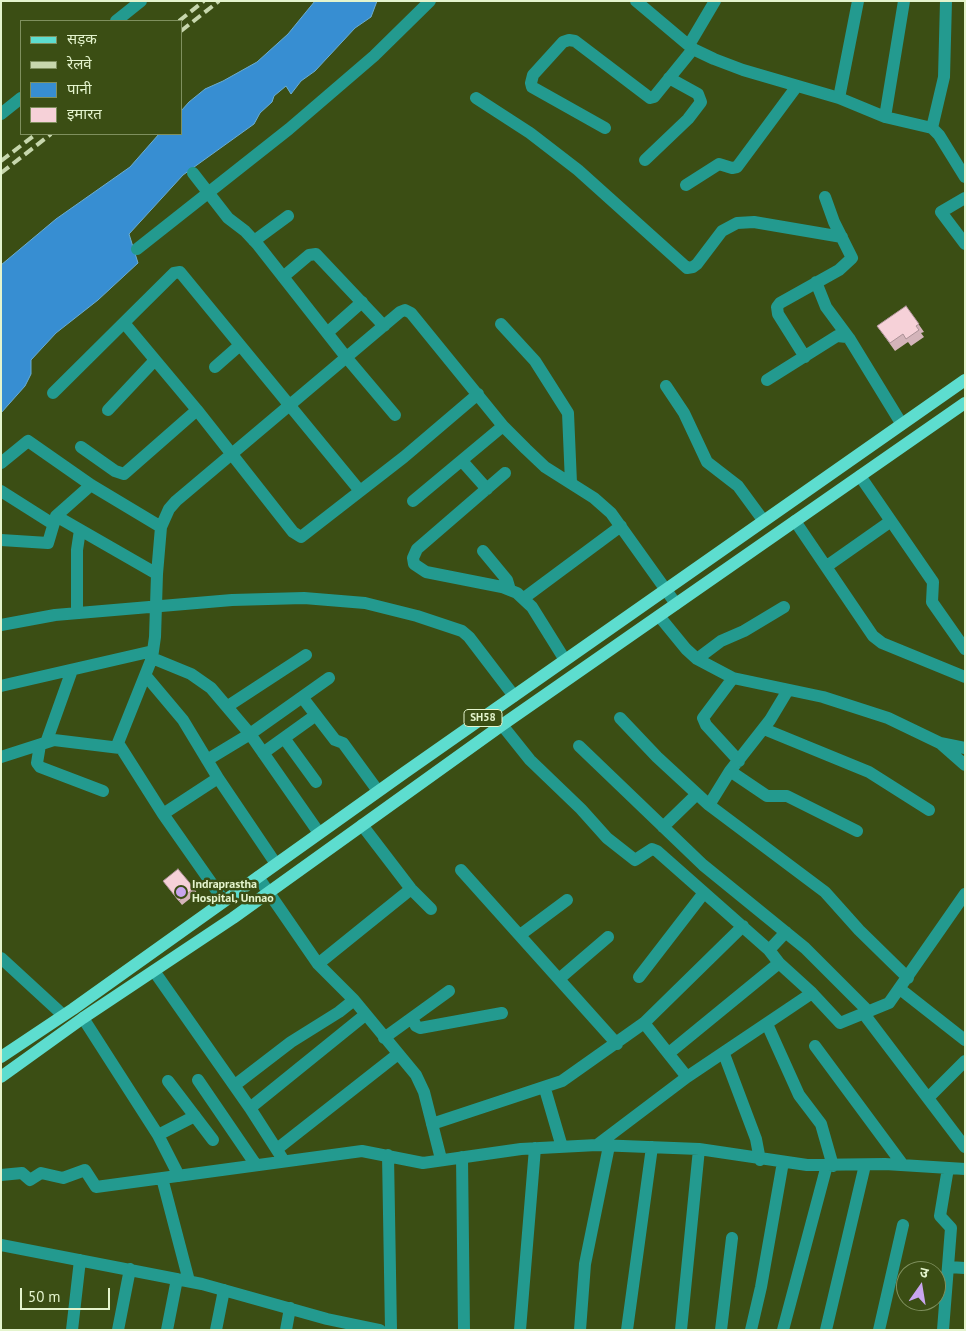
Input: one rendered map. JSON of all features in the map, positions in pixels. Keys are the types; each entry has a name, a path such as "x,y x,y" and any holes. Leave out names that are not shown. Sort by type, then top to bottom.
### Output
{"main road":[{"name":"SH58","path":"1,1056 64,1015 378,791 965,380"},
{"name":"SH58","path":"1,1077 83,1018 269,892 362,825 397,803 502,725 965,403"}],"street":[{"path":"117,20 141,1"},
{"path":"137,250 374,56 430,1"},
{"path":"605,128 532,86 533,75 563,42 575,41 649,97 654,97 691,47 715,1"},
{"path":"839,98 857,1"},
{"path":"885,117 904,1"},
{"path":"932,128 944,77 946,1"},
{"path":"641,3 691,47 743,70 839,98 885,117 932,128 939,135 965,177"},
{"path":"645,160 688,119 701,102 698,94 669,78"},
{"path":"686,185 719,164 732,168 737,166 797,86"},
{"path":"476,98 530,133 578,170 687,268 697,264 722,231 737,223 754,222 842,237"},
{"path":"1,114 20,99"},
{"path":"193,173 232,222 245,231 254,241 346,358 396,416"},
{"path":"805,357 778,314 777,307 780,302 839,270 852,258 825,197"},
{"path":"965,198 941,212 965,244"},
{"path":"254,241 288,216"},
{"path":"283,277 314,253 320,256 384,326"},
{"path":"53,393 178,272 360,491"},
{"path":"816,282 826,307 901,423"},
{"path":"327,333 362,302"},
{"path":"224,901 163,814 120,748 121,731 146,676 152,654 157,606 157,574 161,528 172,505 400,312 408,311 503,426 545,467 604,506 621,526 676,604"},
{"path":"125,324 197,410 230,454 297,536 306,534 404,457 478,394"},
{"path":"501,324 535,360 568,413 571,484"},
{"path":"767,380 837,336 847,337"},
{"path":"214,367 240,345"},
{"path":"108,410 155,360"},
{"path":"666,386 684,413 707,462 738,486 763,520"},
{"path":"81,447 115,471 124,474 197,410"},
{"path":"413,501 503,426"},
{"path":"1,463 22,443 28,441 91,485 161,528"},
{"path":"462,460 487,489"},
{"path":"506,473 417,549 413,561 417,567 426,572 510,590 524,598 532,607 565,660"},
{"path":"860,476 933,582 932,602 965,649"},
{"path":"1,540 47,544 54,520 91,485"},
{"path":"1,490 54,520 80,530 157,574"},
{"path":"795,521 876,639 965,677"},
{"path":"826,566 891,521"},
{"path":"524,598 621,526"},
{"path":"77,613 77,550 80,530"},
{"path":"483,551 507,580 510,590"},
{"path":"1,625 77,613 232,600 304,598 365,603 449,626 469,638 514,696"},
{"path":"697,659 721,641 744,631 784,607"},
{"path":"659,616 697,659 733,678 823,697 888,718 940,743 965,748"},
{"path":"1,686 152,654 202,680 228,706 263,752 319,833"},
{"path":"228,706 306,655"},
{"path":"72,670 44,742 38,763 40,767 103,791"},
{"path":"146,676 184,720 218,778 276,864"},
{"path":"207,760 250,734 329,678"},
{"path":"733,678 703,718 706,724 739,761"},
{"path":"709,805 730,771 764,729 788,690"},
{"path":"302,697 335,740 343,743 378,791"},
{"path":"263,752 316,715"},
{"path":"620,718 657,758 709,805 825,892 858,930 908,978"},
{"path":"502,725 530,760 581,808 607,838 631,858 639,859 654,849 769,950 779,963 812,993 840,1023 889,1003 965,894"},
{"path":"764,729 870,772 929,810"},
{"path":"284,738 316,782"},
{"path":"1,757 44,742 60,740 120,748"},
{"path":"940,743 965,765"},
{"path":"580,746 702,863 786,932 866,1013 928,1098 963,1139"},
{"path":"730,771 766,796 784,795 857,831"},
{"path":"163,814 218,778"},
{"path":"663,827 697,794"},
{"path":"362,825 411,889 431,909"},
{"path":"688,880 702,863"},
{"path":"461,870 617,1044"},
{"path":"258,877 318,964 354,1000 420,1083 441,1159"},
{"path":"318,964 411,889"},
{"path":"639,977 703,894"},
{"path":"520,935 567,900"},
{"path":"432,1124 562,1082 644,1023 743,926"},
{"path":"769,950 786,932"},
{"path":"559,979 608,937"},
{"path":"1,958 64,1015"},
{"path":"669,1053 779,963"},
{"path":"154,971 235,1086 284,1161"},
{"path":"900,989 965,1040"},
{"path":"384,1038 449,991"},
{"path":"580,1330 585,1264 603,1145 687,1077 724,1054 812,993"},
{"path":"235,1086 291,1042 339,1012 354,1000"},
{"path":"412,1018 417,1027 420,1028 502,1013"},
{"path":"250,1108 365,1015"},
{"path":"83,1018 158,1135 179,1176"},
{"path":"644,1023 687,1077"},
{"path":"767,1024 800,1095 821,1124 830,1165 783,1330"},
{"path":"815,1046 903,1165"},
{"path":"277,1149 398,1054"},
{"path":"724,1054 756,1139 760,1160"},
{"path":"928,1098 965,1061"},
{"path":"198,1080 256,1165"},
{"path":"168,1081 213,1140"},
{"path":"544,1088 562,1147"},
{"path":"158,1135 195,1116"},
{"path":"1,1175 22,1173 30,1180 42,1173 63,1178 85,1170 96,1187 362,1151 423,1163 441,1159 535,1148 603,1145 699,1149 760,1160 783,1162 830,1165 903,1165 965,1169"},
{"path":"627,1330 652,1147"},
{"path":"520,1330 535,1148"},
{"path":"681,1330 699,1149"},
{"path":"388,1155 391,1330"},
{"path":"462,1157 464,1330"},
{"path":"751,1330 761,1287 783,1162"},
{"path":"826,1330 865,1165"},
{"path":"943,1330 951,1228 940,1216 948,1168"},
{"path":"162,1178 183,1280 167,1330"},
{"path":"879,1330 903,1225"},
{"path":"721,1330 732,1238"},
{"path":"1,1246 183,1280 380,1330"},
{"path":"72,1330 80,1260"},
{"path":"948,1268 965,1268"},
{"path":"118,1330 130,1269"},
{"path":"216,1330 224,1290"},
{"path":"286,1330 290,1308"}],"water":[{"path":"315,1 377,1 371,17 355,28 315,71 301,81 291,94 286,86 274,96 272,102 260,113 254,124 183,175 129,234 138,263 98,300 56,333 31,360 31,374 25,386 1,413 1,265 56,219 130,167 158,135 182,135 182,110 189,102 205,89 257,62 288,34"}],"building":[{"path":"906,306 919,324 916,326 919,330 906,339 903,334 890,343 877,326"},
{"path":"178,869 194,888 179,901 163,881"}],"railway":[{"path":"180,20 204,1"},
{"path":"182,30 219,1"},
{"path":"1,161 35,135"},
{"path":"1,173 50,135"}],"place":[{"name":"Indraprastha Hospital, Unnao","path":"181,892"}]}
